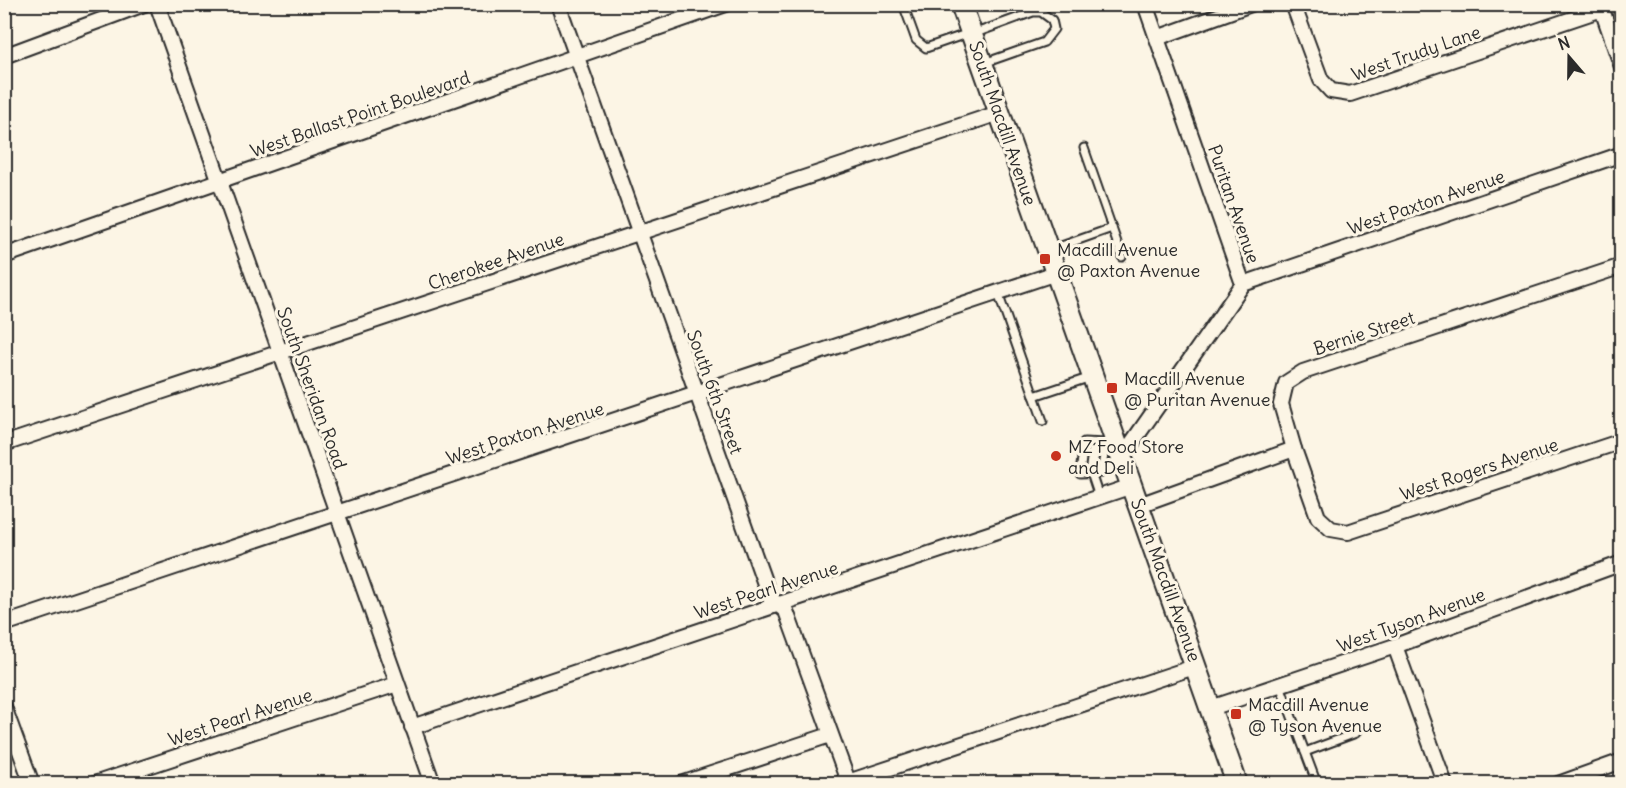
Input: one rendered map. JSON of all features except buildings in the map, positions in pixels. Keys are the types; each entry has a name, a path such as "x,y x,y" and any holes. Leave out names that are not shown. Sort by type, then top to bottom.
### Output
{"street":[{"path":"4,56 144,4"},
{"name":"South Sheridan Road","path":"157,4 412,727 434,783"},
{"name":"South 6th Street","path":"558,4 770,598 786,611 849,782"},
{"name":"West Ballast Point Boulevard","path":"4,256 726,4"},
{"name":"South Macdill Avenue","path":"961,4 1093,376 1110,441 1122,457 1237,783"},
{"name":"Puritan Avenue","path":"1122,457 1243,284 1145,4"},
{"path":"1157,38 1251,4"},
{"name":"West Trudy Lane","path":"1293,4 1321,80 1331,91 1350,94 1601,7"},
{"path":"1601,7 1622,67"},
{"name":"Cherokee Avenue","path":"4,444 999,113"},
{"name":"West Paxton Avenue","path":"1243,284 1622,154"},
{"name":"Bernie Street","path":"1348,532 1331,529 1318,517 1281,404 1286,382 1303,372 1622,266"},
{"name":"West Paxton Avenue","path":"4,624 1056,273"},
{"name":"West Rogers Avenue","path":"1348,532 1622,441"},
{"path":"1139,505 1294,449"},
{"name":"West Pearl Avenue","path":"412,727 1132,486"},
{"name":"West Tyson Avenue","path":"1211,708 1395,646 1622,563"},
{"path":"1395,646 1445,783"},
{"path":"849,782 1197,666"},
{"name":"West Pearl Avenue","path":"94,783 397,684"},
{"path":"4,707 32,783"},
{"path":"681,783 830,735"},
{"path":"1558,783 1622,761"}],"lane":[{"path":"903,4 916,40 926,48 1033,12 1041,12 1052,20 1054,29 1044,42 982,64"},
{"path":"1084,148 1122,257"},
{"path":"1048,251 1112,228"},
{"path":"998,293 1043,421"},
{"path":"1034,396 1093,376"},
{"path":"1110,441 1101,473 1080,474 1084,442 1110,441"},
{"path":"1091,473 1099,497"},
{"path":"1280,685 1317,783"},
{"path":"1305,752 1356,733"}],"place":[{"name":"Macdill Avenue @ Paxton Avenue","path":"1045,259"},
{"name":"Macdill Avenue @ Puritan Avenue","path":"1112,388"},
{"name":"MZ Food Store and Deli","path":"1056,456"},
{"name":"Macdill Avenue @ Tyson Avenue","path":"1236,714"}]}
